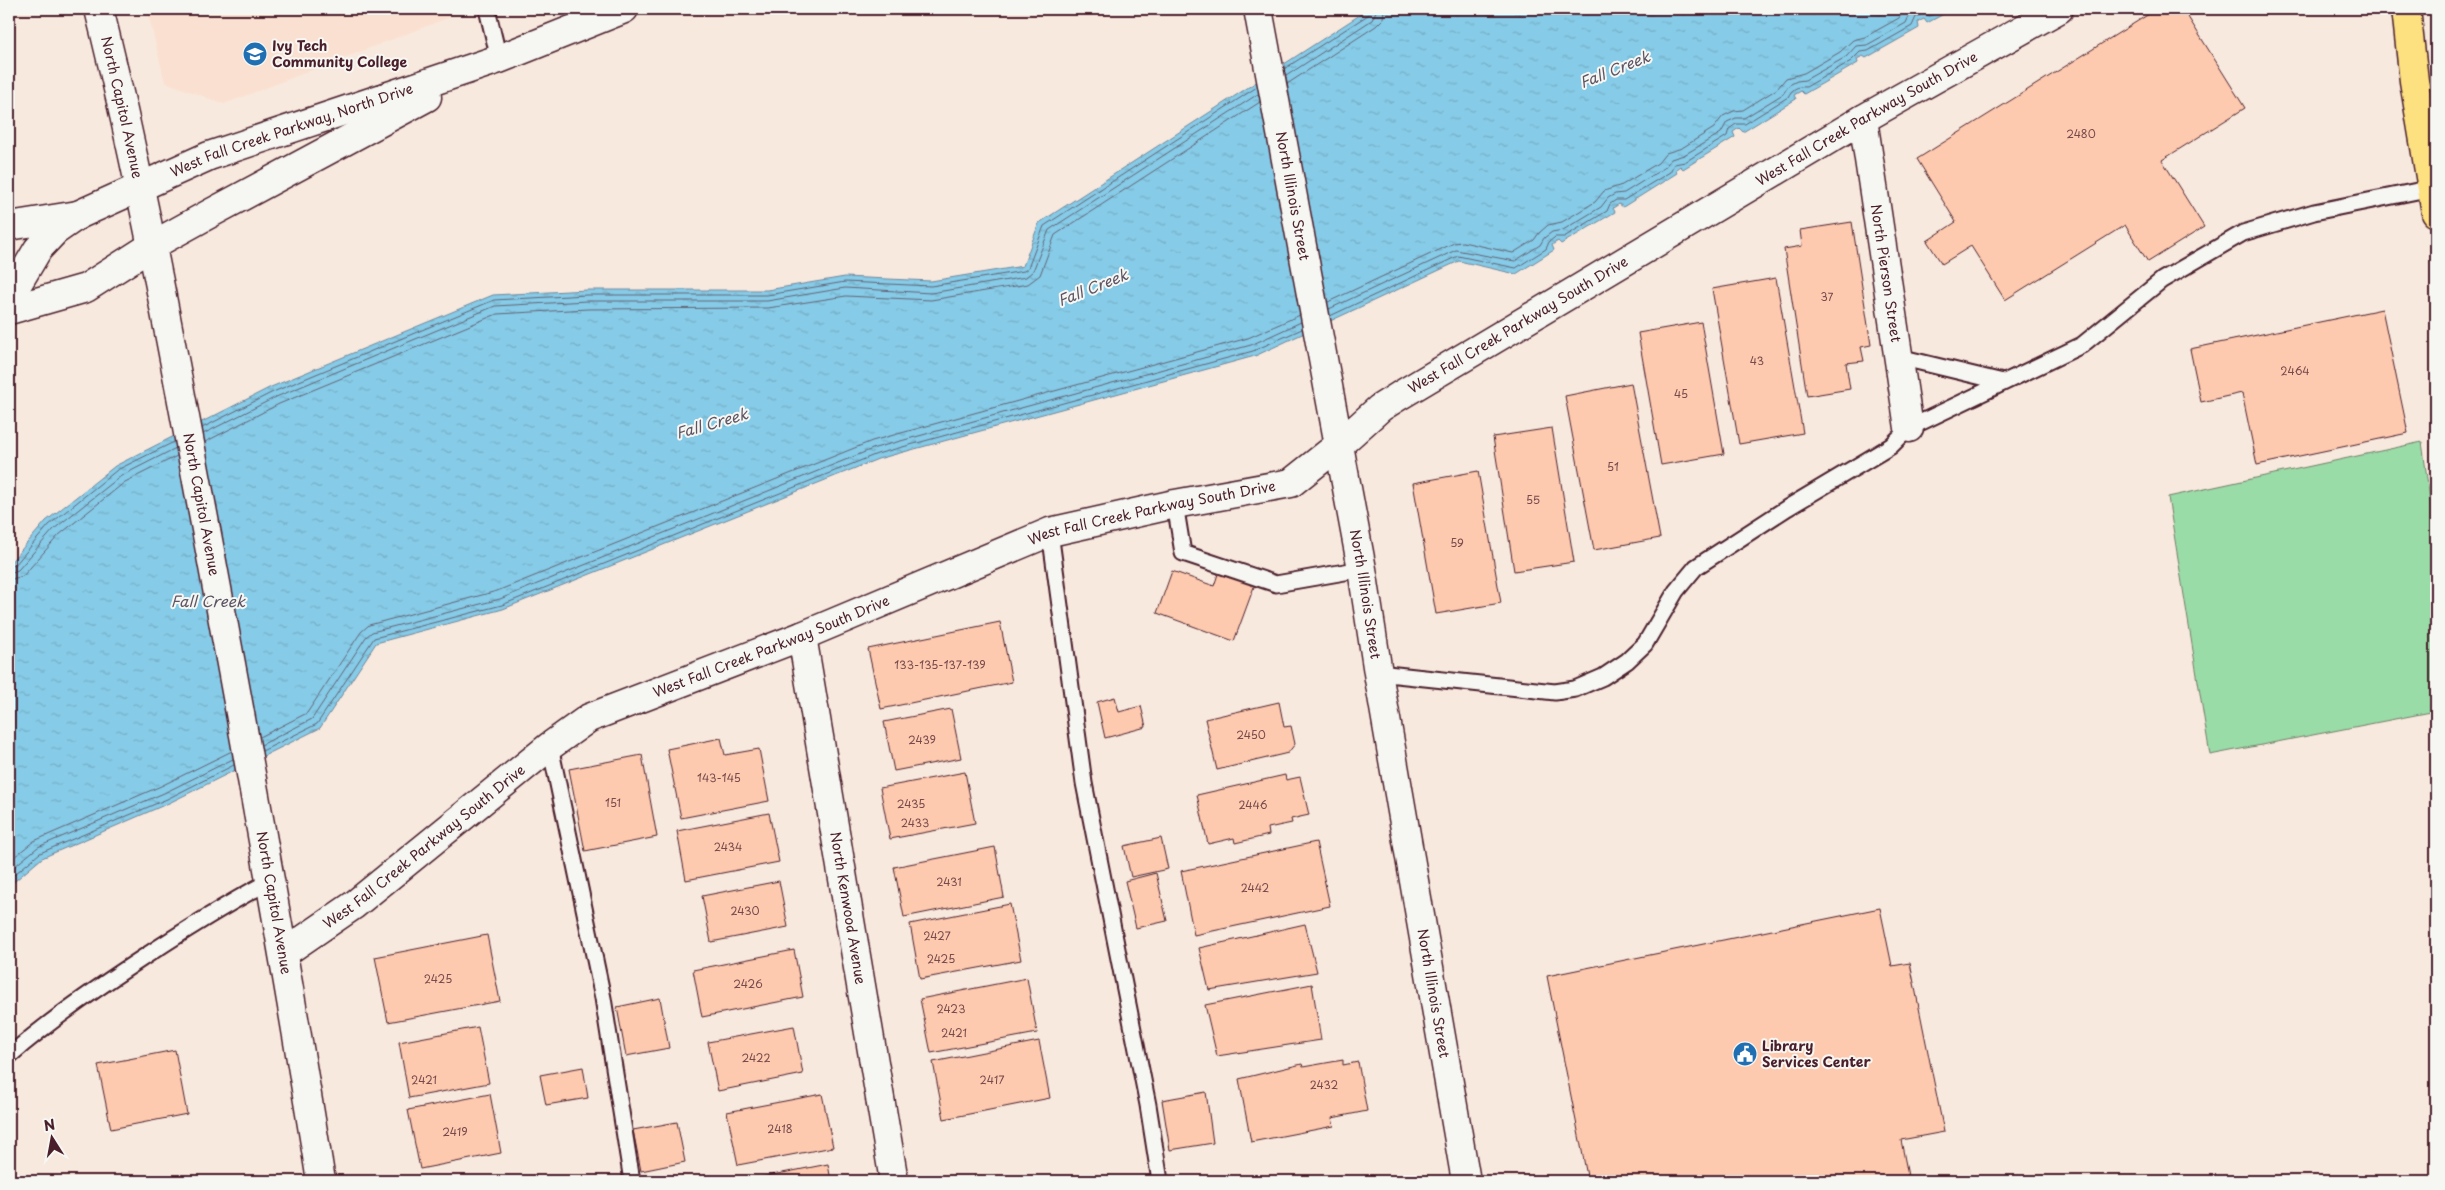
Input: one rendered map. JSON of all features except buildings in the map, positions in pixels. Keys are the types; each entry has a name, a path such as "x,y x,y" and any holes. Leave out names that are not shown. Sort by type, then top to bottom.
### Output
{"main road":[{"name":"North Capitol Avenue","path":"99,9 125,110 153,245 272,880 321,1181"},
{"name":"West Fall Creek Parkway, North Drive","path":"9,298 38,250 55,231 78,215 210,156 499,59 624,9"},
{"name":"North Illinois Street","path":"1258,9 1340,444 1466,1181"},
{"name":"West Fall Creek Parkway South Drive","path":"284,953 354,905 550,746 589,718 802,636 1050,532 1175,504 1291,483 1340,444 1380,408 1399,396 1863,120 2059,9"},
{"path":"2406,9 2414,80 2434,200"},
{"name":"West Fall Creek Parkway, North Drive","path":"9,310 86,288 153,245 253,189 499,59"},
{"name":"North Pierson Street","path":"1863,120 1909,428"},
{"path":"9,226 78,215"},
{"name":"North Kenwood Avenue","path":"802,636 894,1181"}],"lane":[{"path":"487,9 499,59"},
{"path":"1378,673 1555,692 1575,688 1603,677 1627,661 1645,644 1676,591 1696,567 1787,508 1891,446 1909,428 2082,345 2162,280 2243,233 2314,212 2434,200"},
{"path":"1899,356 2004,382"},
{"path":"1175,504 1183,553 1276,584 1362,569"},
{"path":"1050,532 1084,783 1148,1105 1160,1181"},
{"path":"550,746 603,998 632,1181"},
{"path":"9,1056 35,1034 178,934 272,880"}],"shaded area":[{"name":"Ivy Tech Community College","path":"147,9 471,9 224,104 165,82"}],"green space":[{"path":"2422,442 2436,543 2436,711 2210,755 2168,497"}],"water":[{"name":"Fall Creek","path":"1369,9 1953,9 1927,23 1924,19 1918,22 1919,28 1866,58 1863,56 1857,59 1858,63 1804,94 1801,91 1794,95 1796,99 1743,132 1739,128 1733,132 1735,137 1683,169 1680,166 1676,169 1677,173 1623,207 1619,204 1613,208 1615,212 1561,244 1558,241 1552,245 1554,250 1516,274 1459,261 1255,356 878,459 503,609 376,643 320,728 169,803 42,858 9,886 9,564 46,521 115,466 271,387 493,295 587,290 767,290 845,277 931,281 1023,266 1039,223"}],"place":[{"name":"Ivy Tech Community College","path":"255,54"},
{"name":"Library Services Center","path":"1745,1054"}]}
